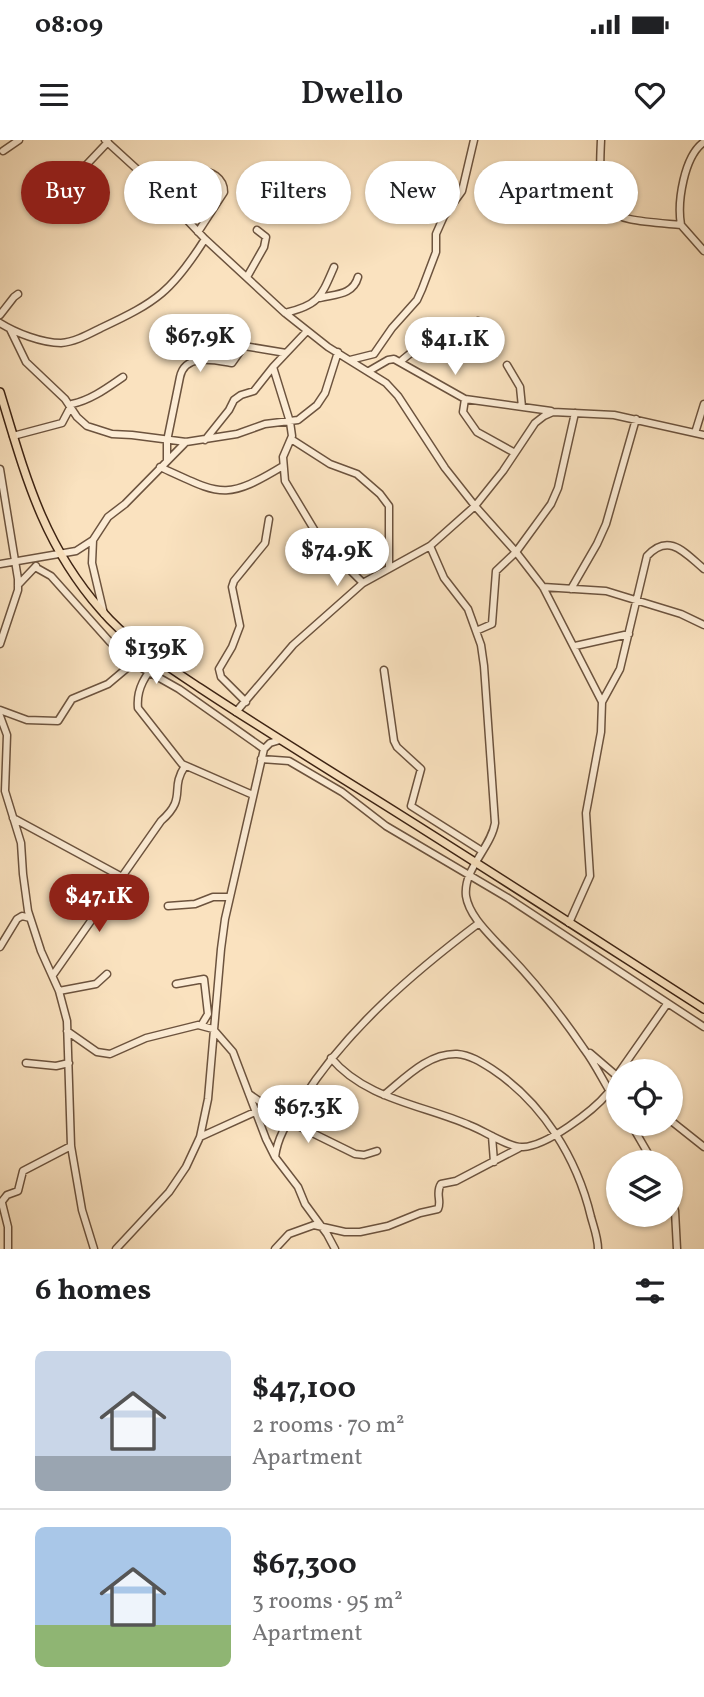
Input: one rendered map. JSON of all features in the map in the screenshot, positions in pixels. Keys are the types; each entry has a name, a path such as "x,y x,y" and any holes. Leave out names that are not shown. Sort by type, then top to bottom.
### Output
{"main road":[{"path":"0,392 34,503 60,554 104,614 158,660 236,712 704,1009"}],"street":[{"path":"3,151 19,140"},
{"path":"350,360 374,354 392,328 417,300 436,252 436,234 444,216 462,191 474,140"},
{"path":"601,140 600,190 611,212 626,220 681,225"},
{"path":"89,161 107,141 128,161"},
{"path":"704,142 694,155 682,187 679,212 681,225 704,251"},
{"path":"190,224 285,313 307,331 369,371 398,396 445,468 543,587 603,702"},
{"path":"198,232 203,224"},
{"path":"247,277 265,243 265,237 257,230"},
{"path":"0,323 10,329 58,342 75,340 146,306 160,296 183,273 205,239"},
{"path":"320,298 334,267"},
{"path":"285,313 306,308 320,298 348,292 355,287 358,277"},
{"path":"0,315 18,294"},
{"path":"401,361 432,340 458,342 466,337 478,321"},
{"path":"10,329 26,362 71,407 81,421 103,432 167,441 205,440 237,434 265,424 298,420 317,405 325,393 338,352"},
{"path":"205,440 229,411 234,400 254,391 307,331"},
{"path":"167,460 167,441 181,370 188,364 204,359 232,363 244,346 286,353"},
{"path":"369,371 388,360 401,361 464,399 553,412 614,415 704,435"},
{"path":"507,365 520,387 522,407"},
{"path":"273,367 290,422 291,439 283,454 285,481 321,541 363,583"},
{"path":"13,436 62,423 72,404 101,392 123,376"},
{"path":"464,399 463,412 477,432 515,453"},
{"path":"695,433 704,404"},
{"path":"236,712 293,645 363,583 430,546 475,506 535,423 553,412"},
{"path":"476,631 492,624 495,573 516,552 555,496 575,413"},
{"path":"571,589 606,524 636,419"},
{"path":"291,439 330,464 357,474 385,499 388,506 389,567"},
{"path":"104,614 92,563 93,540 102,523 186,442"},
{"path":"160,467 218,491 250,486 284,466"},
{"path":"0,469 18,585 0,644"},
{"path":"246,702 221,677 219,669 239,632 239,616 232,587 265,543 269,519"},
{"path":"0,564 76,551 93,540"},
{"path":"569,923 590,876 586,813 601,732 603,702 616,679 629,634 644,561 657,547 665,544 676,547 704,569"},
{"path":"430,546 444,578 468,609 483,656 495,802 494,830 475,864 466,896 468,904 479,923 520,966 585,1049 606,1085"},
{"path":"18,585 40,558"},
{"path":"35,567 51,576 110,642 133,663 179,689 264,749"},
{"path":"543,587 606,591 681,614 704,625"},
{"path":"575,646 629,634"},
{"path":"158,660 139,692 138,708 185,766 253,795"},
{"path":"0,710 27,720 58,721 72,699 101,688 133,663"},
{"path":"384,670 394,741 421,769 411,806 482,852"},
{"path":"0,716 7,735 2,791 22,844 23,874 30,918 59,991 67,1031 71,1146 82,1210 93,1249"},
{"path":"116,1249 169,1192 186,1167 200,1137 208,1099 221,949 230,897 264,749 270,743 280,740"},
{"path":"261,759 297,764 351,797 393,831 471,876 704,1027"},
{"path":"53,975 161,821 175,806 178,799 177,780 185,766"},
{"path":"13,818 122,877"},
{"path":"168,906 195,904 213,897 230,897"},
{"path":"0,947 17,919 22,916 30,918"},
{"path":"275,1157 282,1130 331,1058 427,962 479,923"},
{"path":"59,991 96,984 107,974"},
{"path":"176,984 204,979 208,1014 202,1024"},
{"path":"628,1059 667,1004"},
{"path":"67,1031 97,1052 110,1054 146,1038 202,1024 213,1029 233,1052 275,1157 298,1187 305,1204 335,1249"},
{"path":"585,1049 606,1065"},
{"path":"384,1095 415,1069 431,1060 449,1055 469,1056 508,1080 556,1135 572,1160 587,1198 598,1249"},
{"path":"331,1058 347,1073 384,1095 470,1125 519,1148"},
{"path":"26,1063 56,1066 69,1063"},
{"path":"248,1093 288,1121 355,1154 364,1155 377,1151"},
{"path":"275,1249 289,1234 314,1225 345,1233 360,1232 388,1226 438,1209 441,1184 456,1181 519,1148 556,1135 606,1095"},
{"path":"200,1137 256,1111 301,1101"},
{"path":"683,1130 704,1147"},
{"path":"492,1136 494,1162"},
{"path":"8,1249 8,1227 1,1204 7,1195 18,1191 23,1171 71,1146"},
{"path":"676,1227 677,1249"}]}
